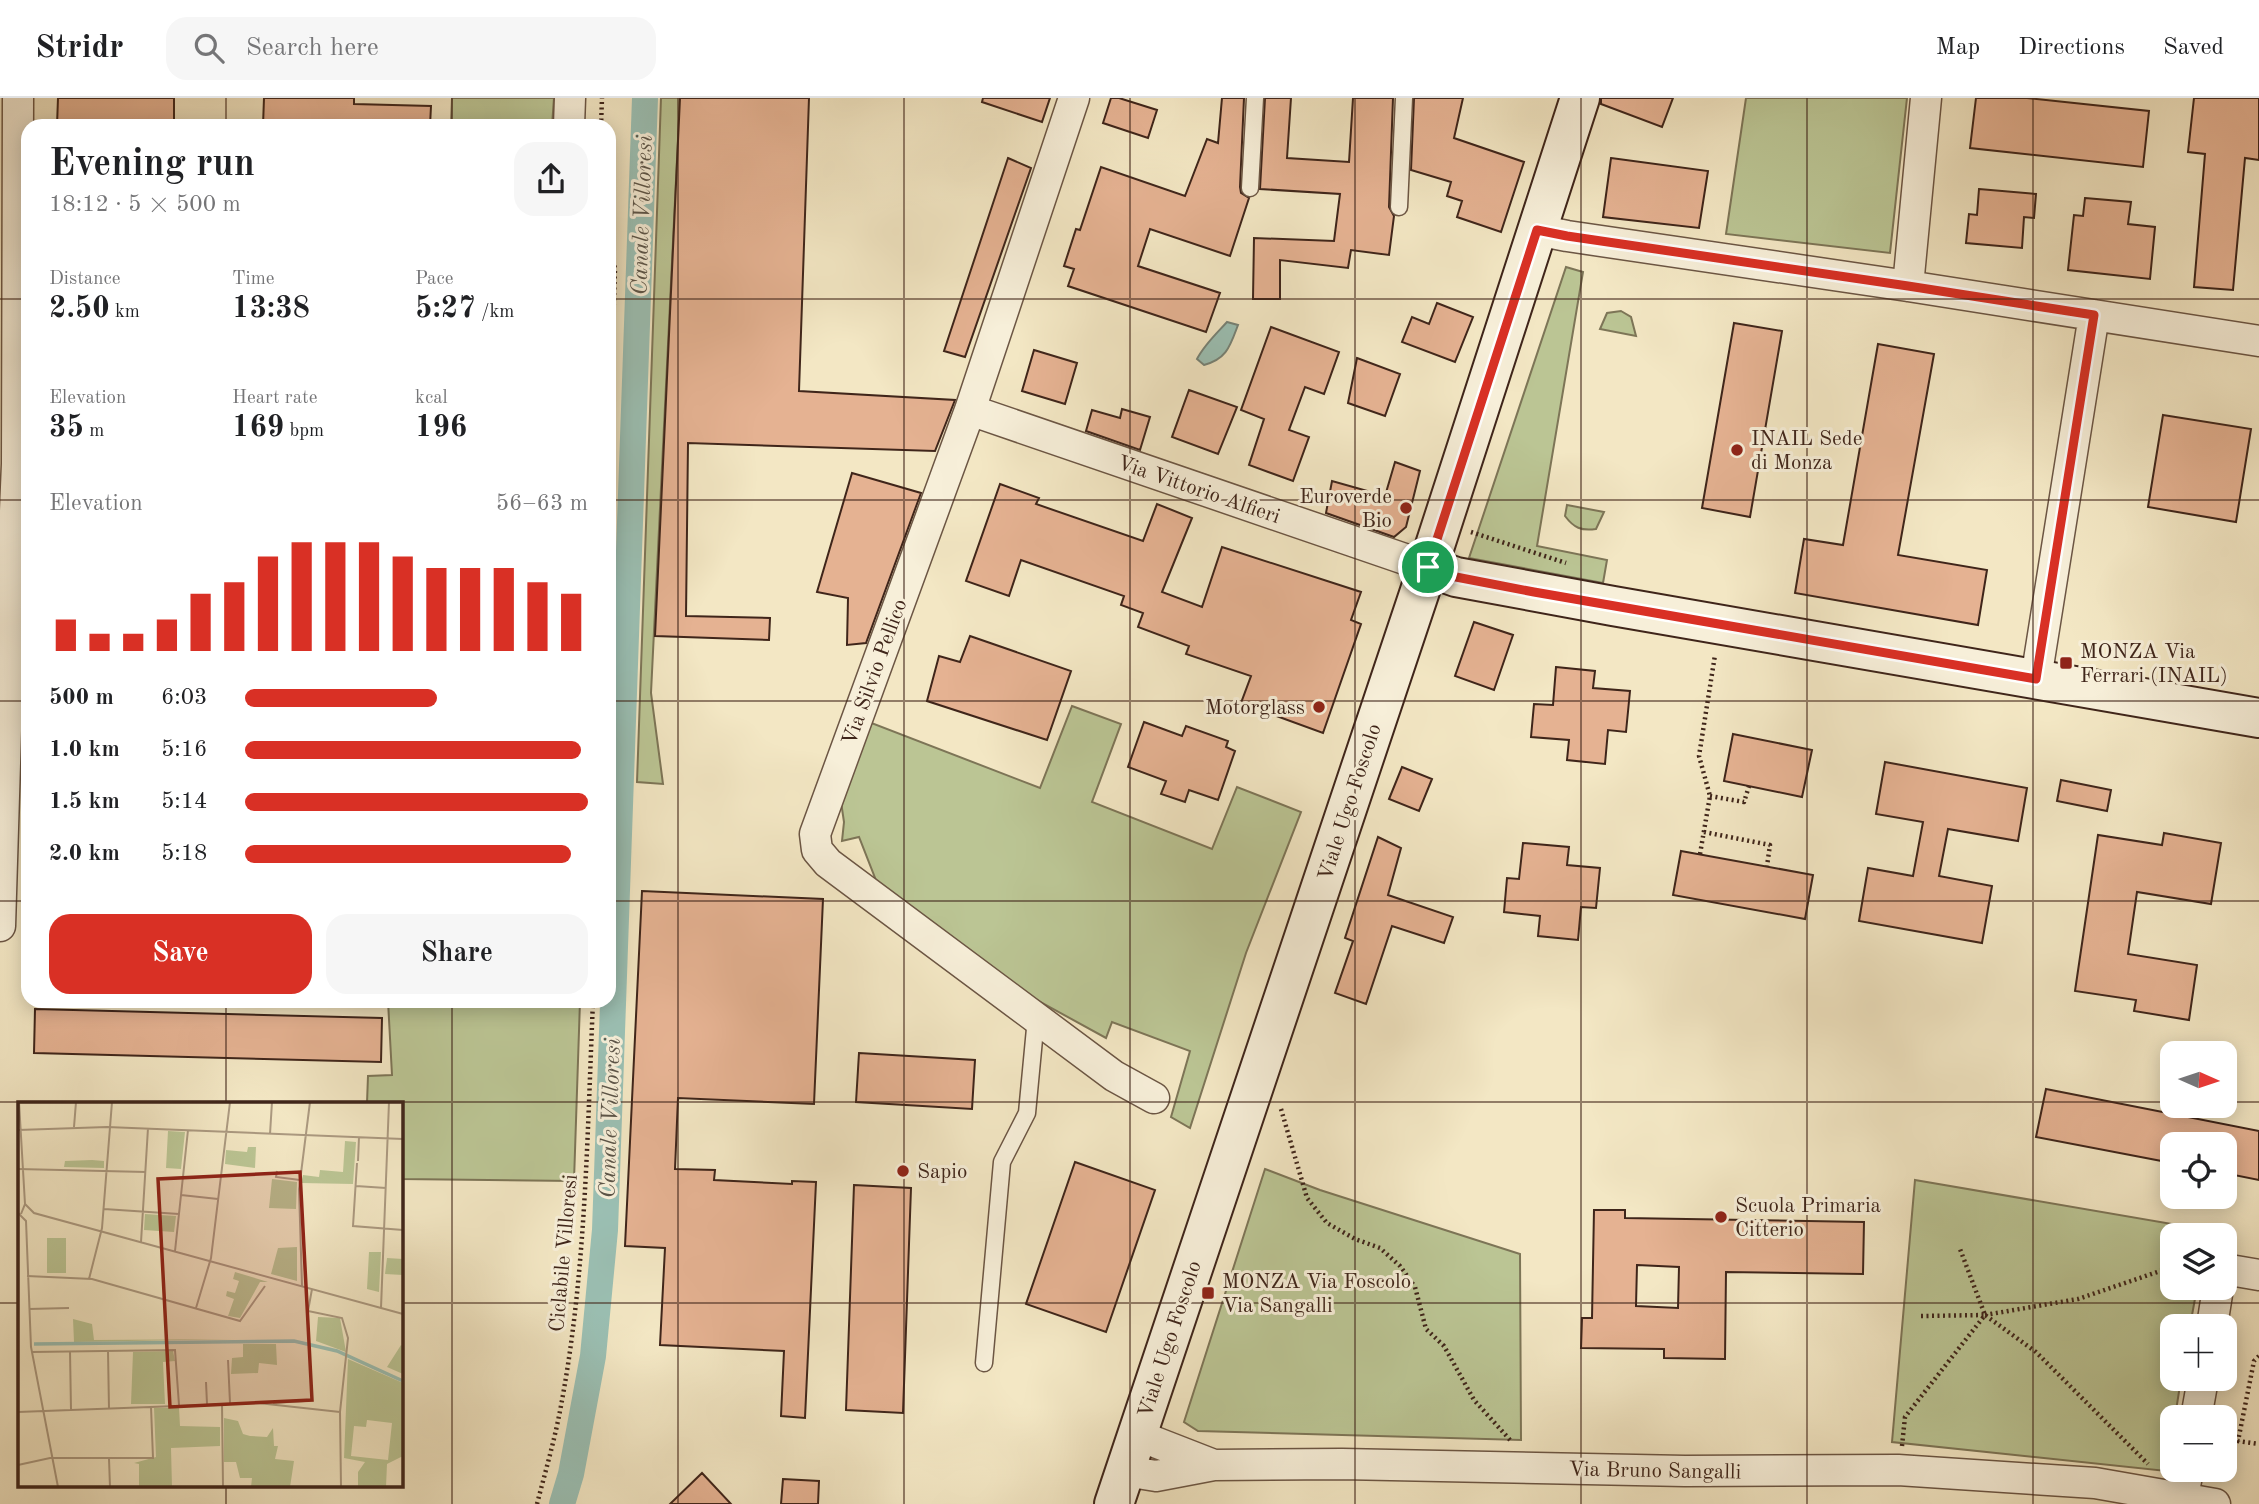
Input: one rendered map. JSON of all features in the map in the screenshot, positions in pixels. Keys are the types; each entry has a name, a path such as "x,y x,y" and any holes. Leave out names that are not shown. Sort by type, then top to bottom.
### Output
{"street":[{"path":"18,98 21,144"},
{"path":"569,119 570,98"},
{"name":"Via Silvio Pellico","path":"1074,98 970,410 815,834 817,850 828,863 1114,1076 1154,1098"},
{"name":"Viale Ugo Foscolo","path":"1120,1487 1428,567 1580,98"},
{"path":"1908,286 1926,98"},
{"path":"1537,230 2259,341"},
{"path":"2036,679 2094,315"},
{"name":"Via Vittorio Alfieri","path":"970,410 1428,567"},
{"path":"0,926 17,699 5,615 21,481"},
{"path":"1428,567 1456,577 1534,592 2259,718"},
{"path":"2237,1271 2259,1275"},
{"name":"Via Bruno Sangalli","path":"1138,1435 1214,1465"},
{"name":"Via Bruno Sangalli","path":"1120,1487 1156,1476 1214,1465 1342,1464 1685,1471 1898,1470 2095,1483 2160,1482"},
{"name":"Via Bruno Sangalli","path":"2187,1482 2215,1504"}],"lane":[{"path":"1250,188 1255,98"},
{"path":"1399,207 1404,98"},
{"path":"984,1363 1002,1162 1027,1113 1036,1017"}],"path":[{"path":"601,119 602,98"},
{"path":"1471,532 1576,566"},
{"path":"1700,854 1710,796 1699,756 1716,650"},
{"path":"1710,796 1744,802 1749,786"},
{"path":"1704,832 1770,845 1767,866"},
{"name":"Ciclabile Villoresi","path":"537,1504 560,1413 573,1329 583,1204 593,1008"},
{"path":"1279,1105 1307,1198 1328,1223 1355,1239 1380,1248 1400,1266 1415,1287 1426,1329 1444,1346 1474,1400 1511,1441 1526,1468"},
{"path":"1960,1249 1985,1315 2036,1353 2160,1475"},
{"path":"1920,1316 1985,1315 2078,1299 2160,1271"},
{"path":"1898,1470 1905,1417 1985,1315"},
{"path":"2259,1356 2254,1361 2238,1441 2259,1444"}],"green space":[{"path":"452,98 554,98 552,119 451,119"},
{"path":"661,98 680,98 651,693 663,784 637,782"},
{"path":"1746,98 1907,98 1890,253 1726,234"},
{"path":"1566,267 1583,272 1537,546 1607,560 1603,583 1469,558"},
{"path":"1621,311 1631,317 1636,336 1600,329 1607,313"},
{"path":"1567,505 1604,512 1596,529 1586,530 1575,526 1565,516"},
{"path":"1072,706 1121,724 1092,802 1212,849 1237,787 1301,812 1246,953 1190,1128 1171,1117 1190,1051 1112,1022 1106,1038 1015,988 881,893 859,837 842,841 844,822 840,795 869,722 1040,788"},
{"path":"388,1008 580,1008 574,1181 402,1179 402,1102 367,1102 368,1076 392,1075"},
{"path":"1265,1169 1320,1190 1520,1254 1521,1440 1198,1431 1184,1422"},
{"path":"1915,1180 2166,1223 2160,1223 2160,1300 2195,1300 2192,1314 2160,1314 2160,1391 2179,1391 2177,1405 2160,1405 2160,1470 1892,1442"}],"water":[{"path":"1227,322 1238,325 1230,345 1218,359 1204,365 1197,359"}],"building":[{"path":"58,98 174,98 174,119 57,119"},
{"path":"264,98 354,98 354,104 431,106 430,119 263,119"},
{"path":"680,98 809,98 799,391 955,400 935,451 688,443 686,616 770,618 769,640 655,636"},
{"path":"983,98 1050,98 1042,122 982,102"},
{"path":"1111,98 1157,110 1148,138 1103,123"},
{"path":"1222,98 1244,98 1240,187 1241,193 1249,198 1230,256 1150,229 1138,266 1220,293 1206,332 1068,286 1074,269 1064,266 1076,229 1080,230 1101,167 1185,196 1207,139 1218,143"},
{"path":"1265,98 1291,98 1287,158 1349,162 1353,98 1393,98 1389,207 1394,216 1389,255 1351,250 1348,268 1280,260 1280,299 1253,299 1254,238 1334,241 1340,194 1260,189"},
{"path":"1414,98 1463,98 1454,138 1524,162 1501,232 1457,217 1462,201 1447,196 1451,182 1411,170"},
{"path":"1601,98 1673,98 1662,127 1601,104"},
{"path":"1976,98 2027,98 2149,111 2143,167 1970,148"},
{"path":"2194,98 2259,98 2259,160 2245,158 2233,290 2194,287 2205,154 2188,152"},
{"path":"1008,158 1031,168 965,357 944,351"},
{"path":"1611,158 1708,171 1699,228 1603,217"},
{"path":"1979,189 2036,194 2034,218 2024,217 2022,248 1966,243 1969,214 1977,215"},
{"path":"2085,198 2131,202 2128,224 2155,227 2150,279 2068,270 2074,215 2083,216"},
{"path":"1437,303 1473,317 1455,362 1402,342 1412,317 1429,324"},
{"name":"INAIL Sede di Monza","path":"1734,323 1782,331 1750,517 1702,508"},
{"path":"1271,327 1339,352 1324,394 1305,387 1289,430 1309,437 1293,481 1249,465 1264,419 1241,410"},
{"path":"1878,344 1934,354 1898,555 1987,570 1978,625 1795,593 1804,539 1843,545"},
{"path":"1034,350 1077,363 1065,404 1022,391"},
{"path":"1357,358 1400,374 1385,416 1348,403"},
{"path":"1189,390 1237,407 1218,454 1172,437"},
{"path":"1122,409 1150,417 1140,450 1086,431 1092,410 1120,418"},
{"path":"2163,415 2251,429 2236,522 2148,507"},
{"path":"1395,462 1420,471 1406,527 1394,537 1326,513 1332,481 1385,496"},
{"path":"852,473 921,493 866,643 847,645 848,598 817,592"},
{"path":"1000,484 1039,498 1036,504 1143,541 1157,504 1192,518 1162,592 1202,607 1222,547 1361,592 1351,620 1361,624 1323,733 1241,703 1251,676 1186,654 1189,646 1138,627 1143,613 1121,605 1124,596 1021,560 1009,596 966,581"},
{"path":"1474,622 1513,635 1494,690 1455,676"},
{"path":"970,636 1071,671 1047,740 927,701 939,656 960,662"},
{"path":"1556,667 1595,671 1593,688 1630,691 1626,732 1608,730 1605,764 1567,760 1569,740 1531,737 1534,704 1553,705"},
{"path":"1144,722 1182,736 1186,726 1228,741 1226,747 1235,751 1218,800 1189,790 1185,802 1161,794 1166,781 1128,767"},
{"path":"1733,734 1812,750 1802,797 1724,781"},
{"path":"1885,762 2027,788 2018,841 1948,829 1939,876 1992,886 1982,943 1859,921 1868,868 1913,876 1923,822 1876,814"},
{"path":"1402,767 1432,779 1419,811 1389,799"},
{"path":"2061,780 2111,790 2107,811 2057,801"},
{"path":"2164,833 2221,843 2211,904 2137,892 2128,954 2197,965 2189,1020 2134,1011 2136,1000 2075,991 2098,835 2162,845"},
{"path":"1378,837 1401,848 1388,895 1453,917 1444,943 1392,926 1366,1004 1335,993 1353,941 1345,938"},
{"path":"1523,843 1569,847 1567,865 1600,868 1596,908 1581,907 1578,940 1538,936 1540,916 1504,912 1507,878 1519,879"},
{"path":"1681,851 1813,875 1805,919 1673,895"},
{"path":"642,891 823,899 814,1104 678,1098 675,1169 715,1170 714,1180 792,1184 792,1181 816,1182 805,1418 781,1416 784,1351 660,1345 665,1248 625,1246"},
{"path":"35,1009 382,1018 381,1062 34,1053"},
{"path":"859,1053 975,1060 972,1109 856,1102"},
{"path":"2046,1089 2160,1111 2160,1118 2193,1118 2259,1131 2259,1180 2237,1176 2237,1132 2160,1132 2160,1161 2036,1137"},
{"path":"1075,1162 1155,1190 1106,1332 1026,1304"},
{"path":"854,1185 911,1188 903,1413 846,1410"},
{"path":"1594,1210 1625,1210 1625,1218 1864,1222 1863,1274 1726,1272 1725,1359 1664,1358 1664,1349 1581,1348 1582,1318 1592,1318","holes":["1637,1265 1679,1267 1678,1308 1636,1306"]},
{"path":"702,1473 731,1504 670,1504"},
{"path":"783,1479 819,1481 818,1504 781,1504"}],"waterway":[{"name":"Canale Villoresi","path":"616,919 645,98"},
{"name":"Canale Villoresi","path":"562,1504 571,1474 593,1356 605,1230 613,1008"}],"place":[{"name":"INAIL Sede di Monza","path":"1737,450"},
{"name":"Euroverde Bio","path":"1406,508"},
{"name":"MONZA Via Ferrari (INAIL)","path":"2066,663"},
{"name":"Motorglass","path":"1319,707"},
{"name":"Sapio","path":"903,1171"},
{"name":"Scuola Primaria Citterio","path":"1721,1217"},
{"name":"MONZA Via Foscolo Via Sangalli","path":"1208,1293"}],"route":[{"path":"1537,230 2094,315 2036,679 1534,592 1456,577 1428,567 1537,230"}]}
